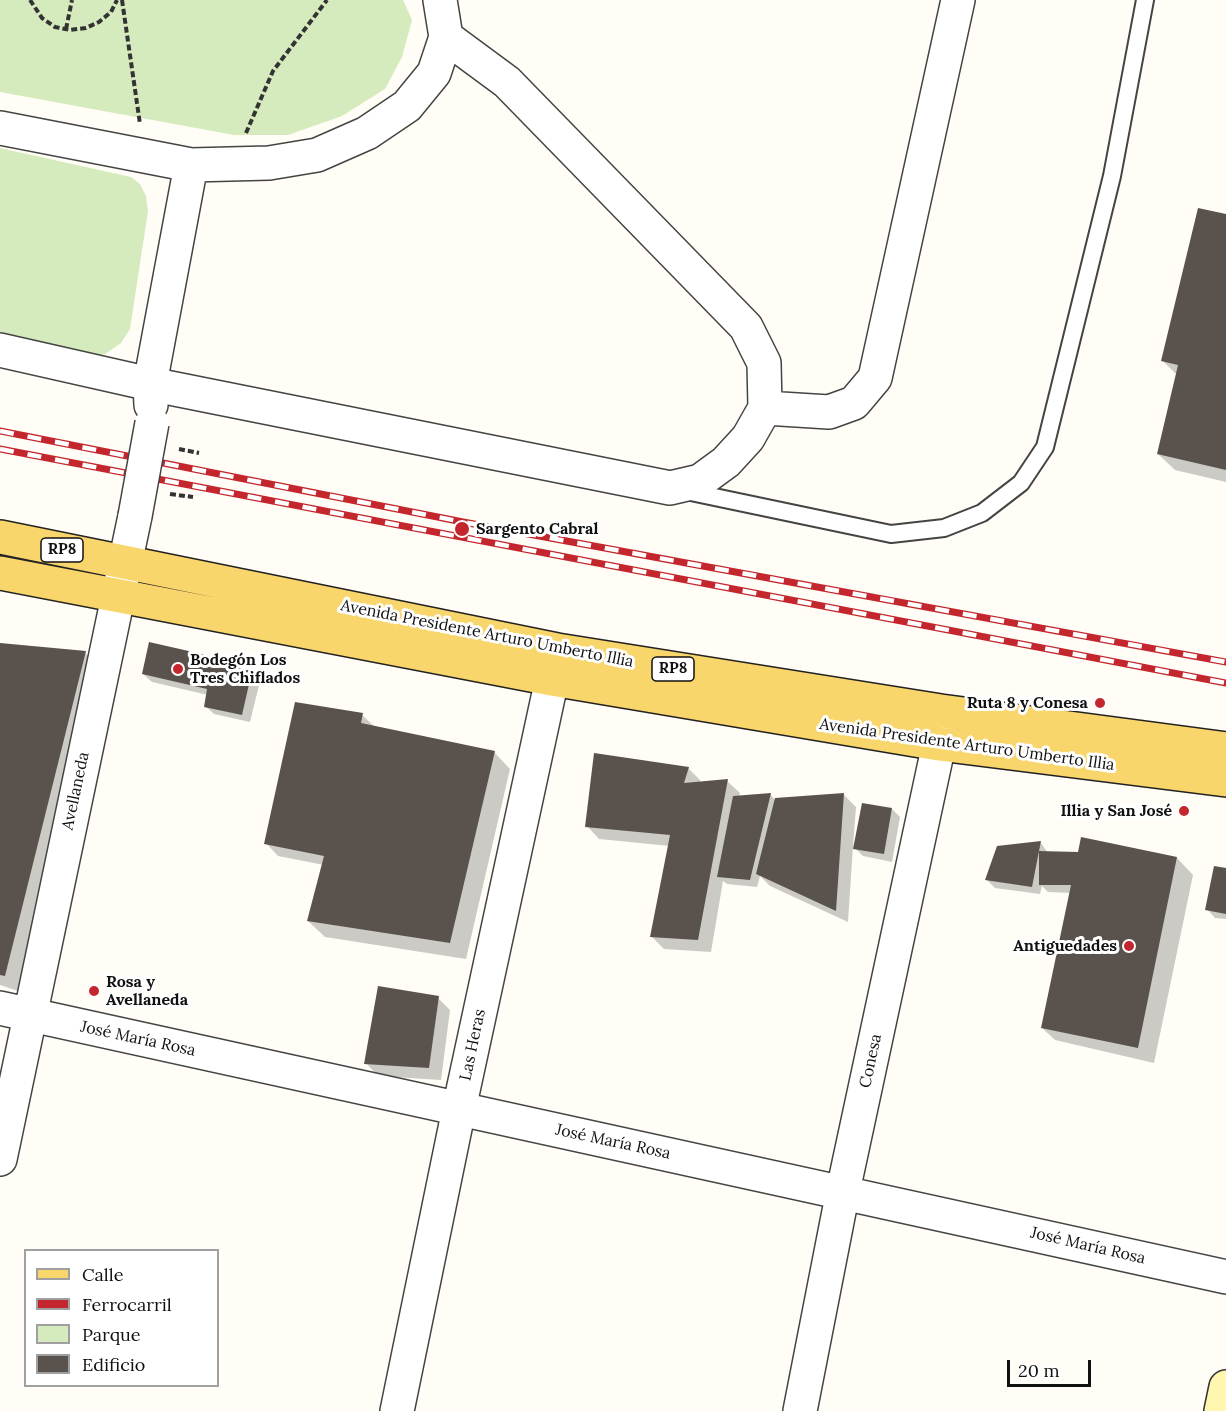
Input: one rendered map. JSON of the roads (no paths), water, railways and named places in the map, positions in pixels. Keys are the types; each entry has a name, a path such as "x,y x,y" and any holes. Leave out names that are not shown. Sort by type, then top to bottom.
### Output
{"main road":[{"name":"Avenida Presidente Arturo Umberto Illia","path":"0,537 557,650 941,711 1226,749"},
{"name":"Avenida Presidente Arturo Umberto Illia","path":"0,573 552,679 939,744 1226,780"}],"street":[{"path":"0,128 191,165 269,163 317,155 367,133 407,106 434,73 446,37 440,0"},
{"path":"765,408 829,412 854,403 875,378 958,0"},
{"path":"0,350 150,384 670,488 700,481 726,462 748,438 765,408 764,363 746,327 507,82 446,37"},
{"name":"Avellaneda","path":"0,1159 14,1012 135,516 152,423 150,384 191,165"},
{"name":"Las Heras","path":"397,1411 459,1109 552,679"},
{"name":"Conesa","path":"800,1411 843,1191 939,744 941,711"},
{"name":"José María Rosa","path":"14,1012 843,1191 1226,1277"},
{"path":"1221,1411 1226,1387"}],"lane":[{"path":"670,488 891,534 944,528 982,513 1021,483 1045,447 1112,176 1144,0"}],"railway":[{"path":"0,431 463,522 1226,662"},
{"path":"0,449 1226,683"}],"place":[{"name":"Sargento Cabral","path":"462,529"},
{"name":"Bodegón Los Tres Chiflados","path":"178,669"},
{"name":"Ruta 8 y Conesa","path":"1100,703"},
{"name":"Illia y San José","path":"1184,811"},
{"name":"Antiguedades","path":"1129,946"},
{"name":"Rosa y Avellaneda","path":"94,991"}]}
